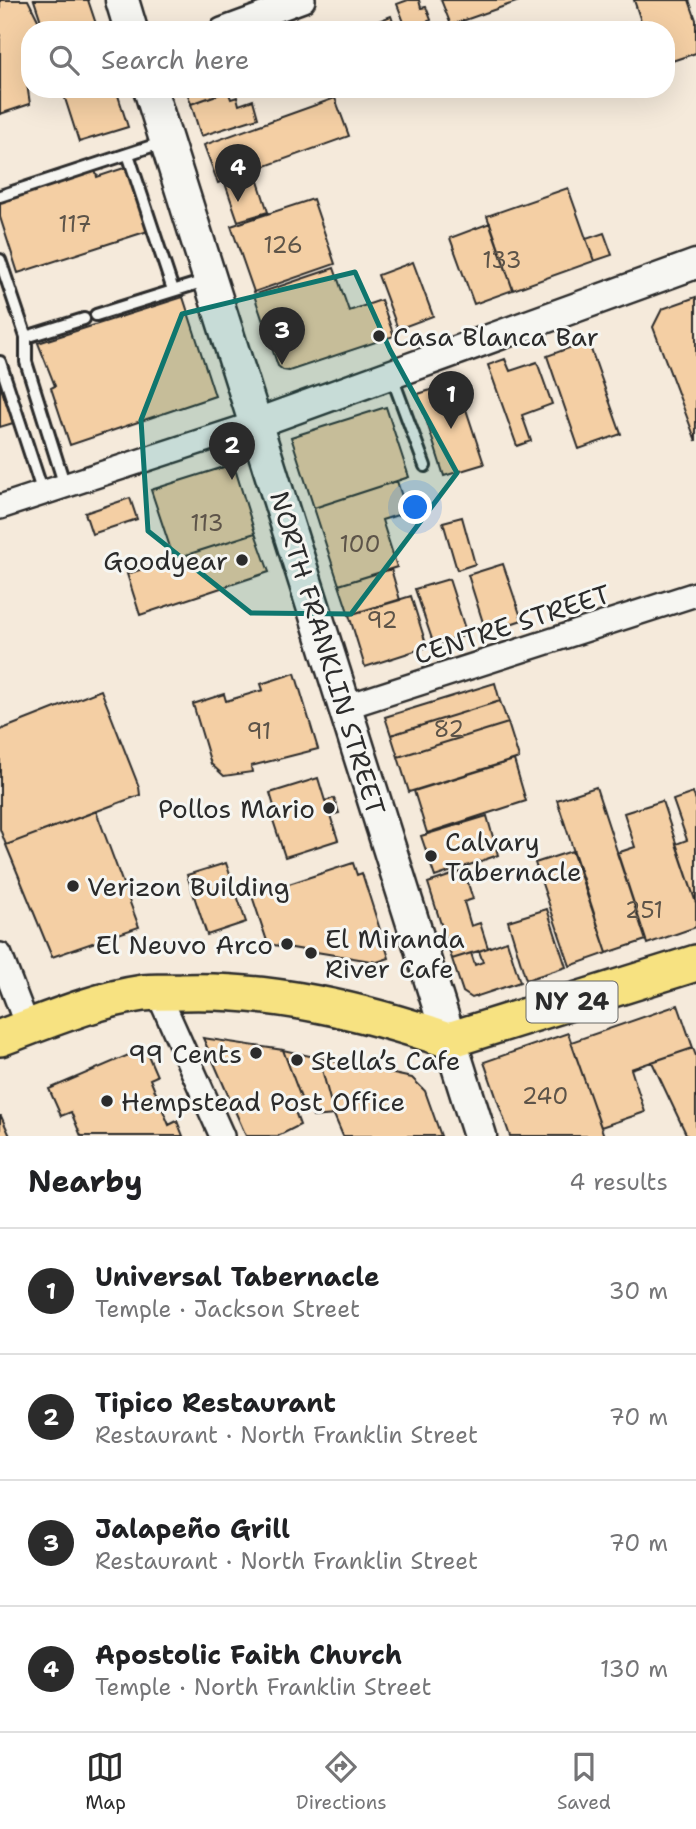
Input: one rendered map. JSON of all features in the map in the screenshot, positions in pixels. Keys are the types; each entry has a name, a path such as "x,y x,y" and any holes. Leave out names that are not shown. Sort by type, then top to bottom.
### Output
{"main road":[{"path":"122,0 128,21"},
{"name":"NORTH FRANKLIN STREET","path":"153,98 480,1136"},
{"name":"NY 24","path":"449,1040 696,963"},
{"path":"14,1033 112,1000 145,993 222,991 278,997 401,1025 449,1040"}],"street":[{"path":"246,21 303,0"},
{"path":"0,507 257,423 696,264"},
{"name":"CENTRE STREET","path":"345,707 696,594"},
{"path":"0,955 14,1033"},
{"path":"158,993 222,1136"}],"lane":[{"path":"0,196 167,141"},
{"path":"128,154 173,290"},
{"path":"0,260 26,337 26,362 54,490"},
{"path":"96,315 211,279"},
{"path":"14,301 26,297"},
{"path":"26,337 83,319"},
{"path":"0,362 54,490"},
{"path":"391,374 425,466"}],"highlighted area":[{"path":"355,272 390,350 457,473 351,614 251,613 148,531 141,420 182,314"}],"building":[{"path":"0,0 28,0 38,21 21,21 21,98 29,98 30,104 0,114"},
{"path":"34,0 88,0 95,21 41,21"},
{"path":"419,0 421,8 426,7 431,20 404,21 397,4"},
{"path":"441,0 522,0 462,21 449,21"},
{"path":"634,0 689,0 696,20 696,53 675,60 675,21 641,21"},
{"path":"391,16 393,21 378,21"},
{"path":"65,98 119,98 128,127 79,142"},
{"path":"189,98 208,98 191,104"},
{"path":"208,98 237,98 239,105 253,100 258,118 201,136 191,104"},
{"path":"335,98 349,136 218,183 204,145"},
{"path":"130,166 151,230 18,273 0,217 0,200 95,169 97,177"},
{"path":"255,172 268,212 238,221 225,183"},
{"path":"568,188 594,261 513,290 487,216"},
{"path":"313,199 335,264 254,292 231,226"},
{"path":"490,223 513,290 474,304 450,238"},
{"path":"604,233 612,255 594,261 586,239"},
{"path":"413,262 433,316 398,329 378,275"},
{"path":"334,268 349,311 381,300 394,336 289,371 283,370 278,366 254,295"},
{"path":"183,297 215,396 70,445 51,388 55,386 38,343"},
{"path":"696,297 696,441 653,327 662,309"},
{"path":"588,341 621,434 579,449 547,356"},
{"path":"505,359 510,371 537,362 552,404 522,415 531,441 517,446 488,365"},
{"path":"457,382 484,464 444,476 418,394"},
{"path":"0,383 13,423 0,427"},
{"path":"386,407 409,477 314,508 291,437"},
{"path":"231,467 236,472 255,533 174,559 151,490"},
{"path":"397,481 407,512 382,520 397,567 339,585 314,508"},
{"path":"130,498 137,519 92,534 85,513"},
{"path":"462,517 475,564 457,570 443,522"},
{"path":"255,533 269,572 140,615 127,574"},
{"path":"503,564 522,620 486,632 468,575"},
{"path":"391,569 400,600 349,615 339,585"},
{"path":"449,579 467,635 434,645 415,589"},
{"path":"411,596 427,647 365,667 349,615"},
{"path":"295,673 318,749 251,766 252,772 224,776 211,764 193,704 224,694 226,701 263,690 261,684"},
{"path":"495,683 500,701 391,735 385,717"},
{"path":"101,690 140,795 6,845 0,829 0,730"},
{"path":"500,701 508,723 398,757 391,735"},
{"path":"508,723 519,758 409,792 398,757"},
{"path":"514,760 526,801 427,833 414,791"},
{"path":"318,778 325,801 334,798 339,813 330,815 338,840 285,857 272,817 277,816 270,793"},
{"path":"596,787 646,940 607,953 557,800"},
{"path":"693,793 696,800 696,903 676,844 687,840 673,800"},
{"path":"662,801 696,903 696,927 647,944 617,853 635,847 624,813"},
{"name":"Verizon Building","path":"96,811 139,927 52,957 6,845"},
{"path":"487,816 498,855 435,877 421,836"},
{"path":"572,851 607,953 570,966 535,863"},
{"path":"226,863 246,922 207,935 187,875"},
{"path":"353,863 357,875 362,873 389,958 377,962 268,944 252,896"},
{"path":"464,871 473,899 464,902 471,926 480,923 488,948 452,959 428,883"},
{"path":"547,909 566,967 526,980 508,921"},
{"path":"507,941 520,982 472,998 463,992 452,959 471,953 475,965 483,962 479,951"},
{"path":"678,1005 693,1048 631,1069 645,1112 601,1127 571,1042"},
{"path":"568,1033 604,1136 510,1136 484,1062"},
{"path":"203,1038 283,1050 304,1106 294,1109 300,1125 278,1136 246,1136"},
{"name":"Hempstead Post Office","path":"145,1048 157,1076 150,1079 169,1125 177,1121 183,1136 81,1136 71,1112 61,1116 49,1089"},
{"path":"693,1048 696,1056 696,1136 687,1136 652,1062"},
{"path":"283,1050 319,1058 334,1115 313,1117 308,1105 304,1106"},
{"path":"319,1058 412,1078 425,1091 441,1136 343,1136 334,1115"},
{"path":"1,1116 10,1136 0,1136"}],"place":[{"name":"Apostolic Faith Church","path":"238,202"},
{"name":"Casa Blanca Bar","path":"379,336"},
{"name":"Jalapeño Grill","path":"282,365"},
{"name":"Universal Tabernacle","path":"451,429"},
{"name":"Tipico Restaurant","path":"232,480"},
{"name":"Goodyear","path":"242,560"},
{"name":"Pollos Mario","path":"329,808"},
{"name":"Calvary Tabernacle","path":"431,856"},
{"name":"Verizon Building","path":"73,886"},
{"name":"El Neuvo Arco","path":"287,944"},
{"name":"El Miranda River Cafe","path":"311,953"},
{"name":"99 Cents","path":"256,1053"},
{"name":"Stella’s Cafe","path":"297,1060"},
{"name":"Hempstead Post Office","path":"107,1101"}]}
